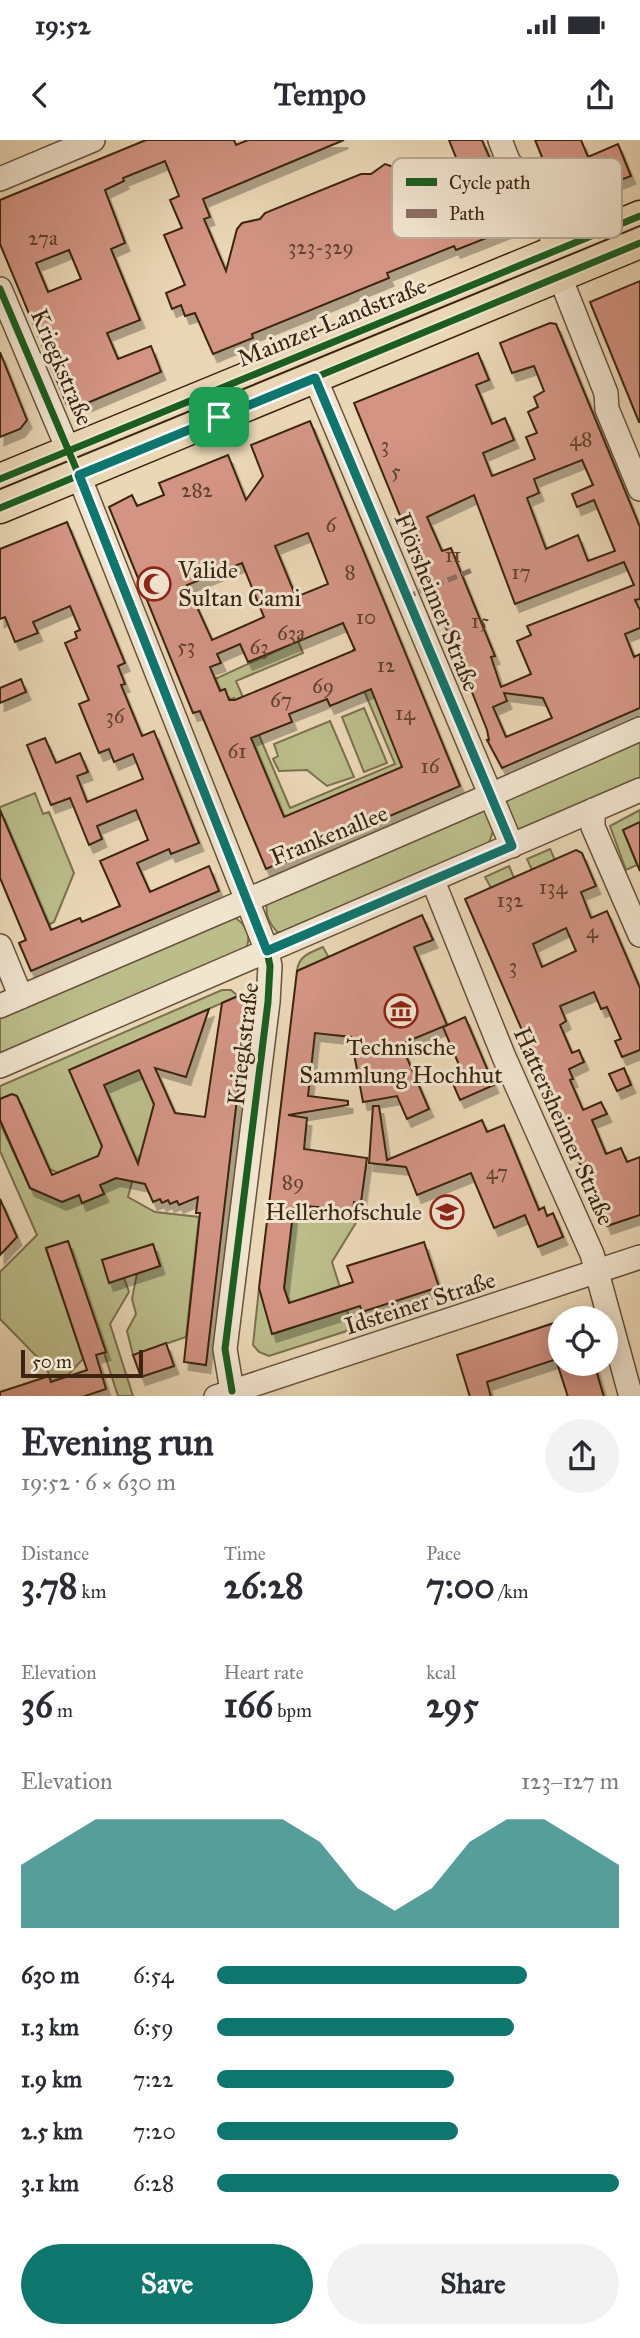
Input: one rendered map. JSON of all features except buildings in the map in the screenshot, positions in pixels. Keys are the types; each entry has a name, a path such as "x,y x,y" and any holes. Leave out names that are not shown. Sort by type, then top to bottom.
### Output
{"main road":[{"name":"Mainzer Landstraße","path":"622,226 640,216"},
{"name":"Mainzer Landstraße","path":"0,479 74,463 315,378 558,263 602,238"},
{"name":"Mainzer Landstraße","path":"0,508 74,463 558,263 640,243"}],"street":[{"path":"0,179 93,140"},
{"path":"500,140 507,158"},
{"path":"549,238 606,393 607,409 640,489"},
{"name":"Kriegkstraße","path":"0,289 74,463 267,951 270,991 225,1349 224,1394"},
{"name":"Flörsheimer Straße","path":"315,378 489,797 512,846"},
{"name":"Frankenallee","path":"10,1002 489,797 640,729"},
{"path":"0,1066 640,790"},
{"path":"593,810 593,827 640,934"},
{"name":"Hattersheimer Straße","path":"433,881 504,1057 598,1272 602,1297 631,1396"},
{"path":"0,946 10,1002"},
{"name":"Idsteiner Straße","path":"224,1394 640,1257"}],"green space":[{"path":"298,641 303,653 236,681 290,808 395,764 351,660 353,650 359,647 385,723 410,769 357,792 354,787 282,825 234,698 229,700 225,689 220,691 215,679"},
{"path":"364,708 387,763 364,772 342,717"},
{"path":"330,721 354,777 327,786 307,770 279,771 273,759 278,756 274,744"},
{"path":"640,739 640,778 519,832 509,825 504,799"},
{"path":"35,793 43,814 49,812 74,873 54,922 46,926 0,810 0,807"},
{"path":"640,810 640,822 623,830 637,865 626,870 610,826"},
{"path":"473,811 485,811 494,828 488,846 292,934 277,932 269,921 267,900"},
{"path":"550,849 555,860 532,870 527,859"},
{"path":"509,866 514,878 491,888 485,877"},
{"path":"234,917 244,926 248,935 242,957 0,1054 0,1018"},
{"path":"323,947 329,958 297,971 303,958"},
{"path":"222,990 231,990 238,996 72,1069 71,1074 102,1146 97,1159 61,1174 49,1169 17,1096 12,1094 0,1099 0,1086"},
{"path":"139,1069 154,1104 152,1157 139,1156 128,1197 155,1212 199,1217 186,1337 133,1355 127,1331 136,1314 132,1299 137,1273 160,1265 153,1244 102,1260 124,1278 129,1292 110,1324 133,1396 118,1396 68,1241 46,1249 83,1359 67,1376 51,1381 46,1366 0,1319 0,1272 37,1235 0,1151 0,1123 30,1188 62,1202 79,1195 83,1203 104,1194 100,1185 117,1178 102,1084"},
{"path":"293,1214 357,1221 332,1262 353,1329 269,1356 259,1352 253,1345 259,1288 273,1334 342,1311 334,1288 290,1305 284,1288"}],"tram line":[{"path":"622,233 640,226"},
{"path":"0,489 611,238"}],"marked path":[{"path":"406,597 475,569"}],"cycle path":[{"path":"622,223 640,216"},
{"path":"0,479 586,238"},
{"path":"0,508 640,243"},
{"path":"0,289 75,466 267,951 270,966 268,1002 225,1349 232,1391"}],"place":[{"name":"Valide Sultan Cami","path":"154,584"},
{"name":"Technische Sammlung Hochhut","path":"401,1011"},
{"name":"Hellerhofschule","path":"447,1212"}],"route":[{"path":"315,378 498,819 512,846 267,951 79,475 219,417 315,378"}]}
